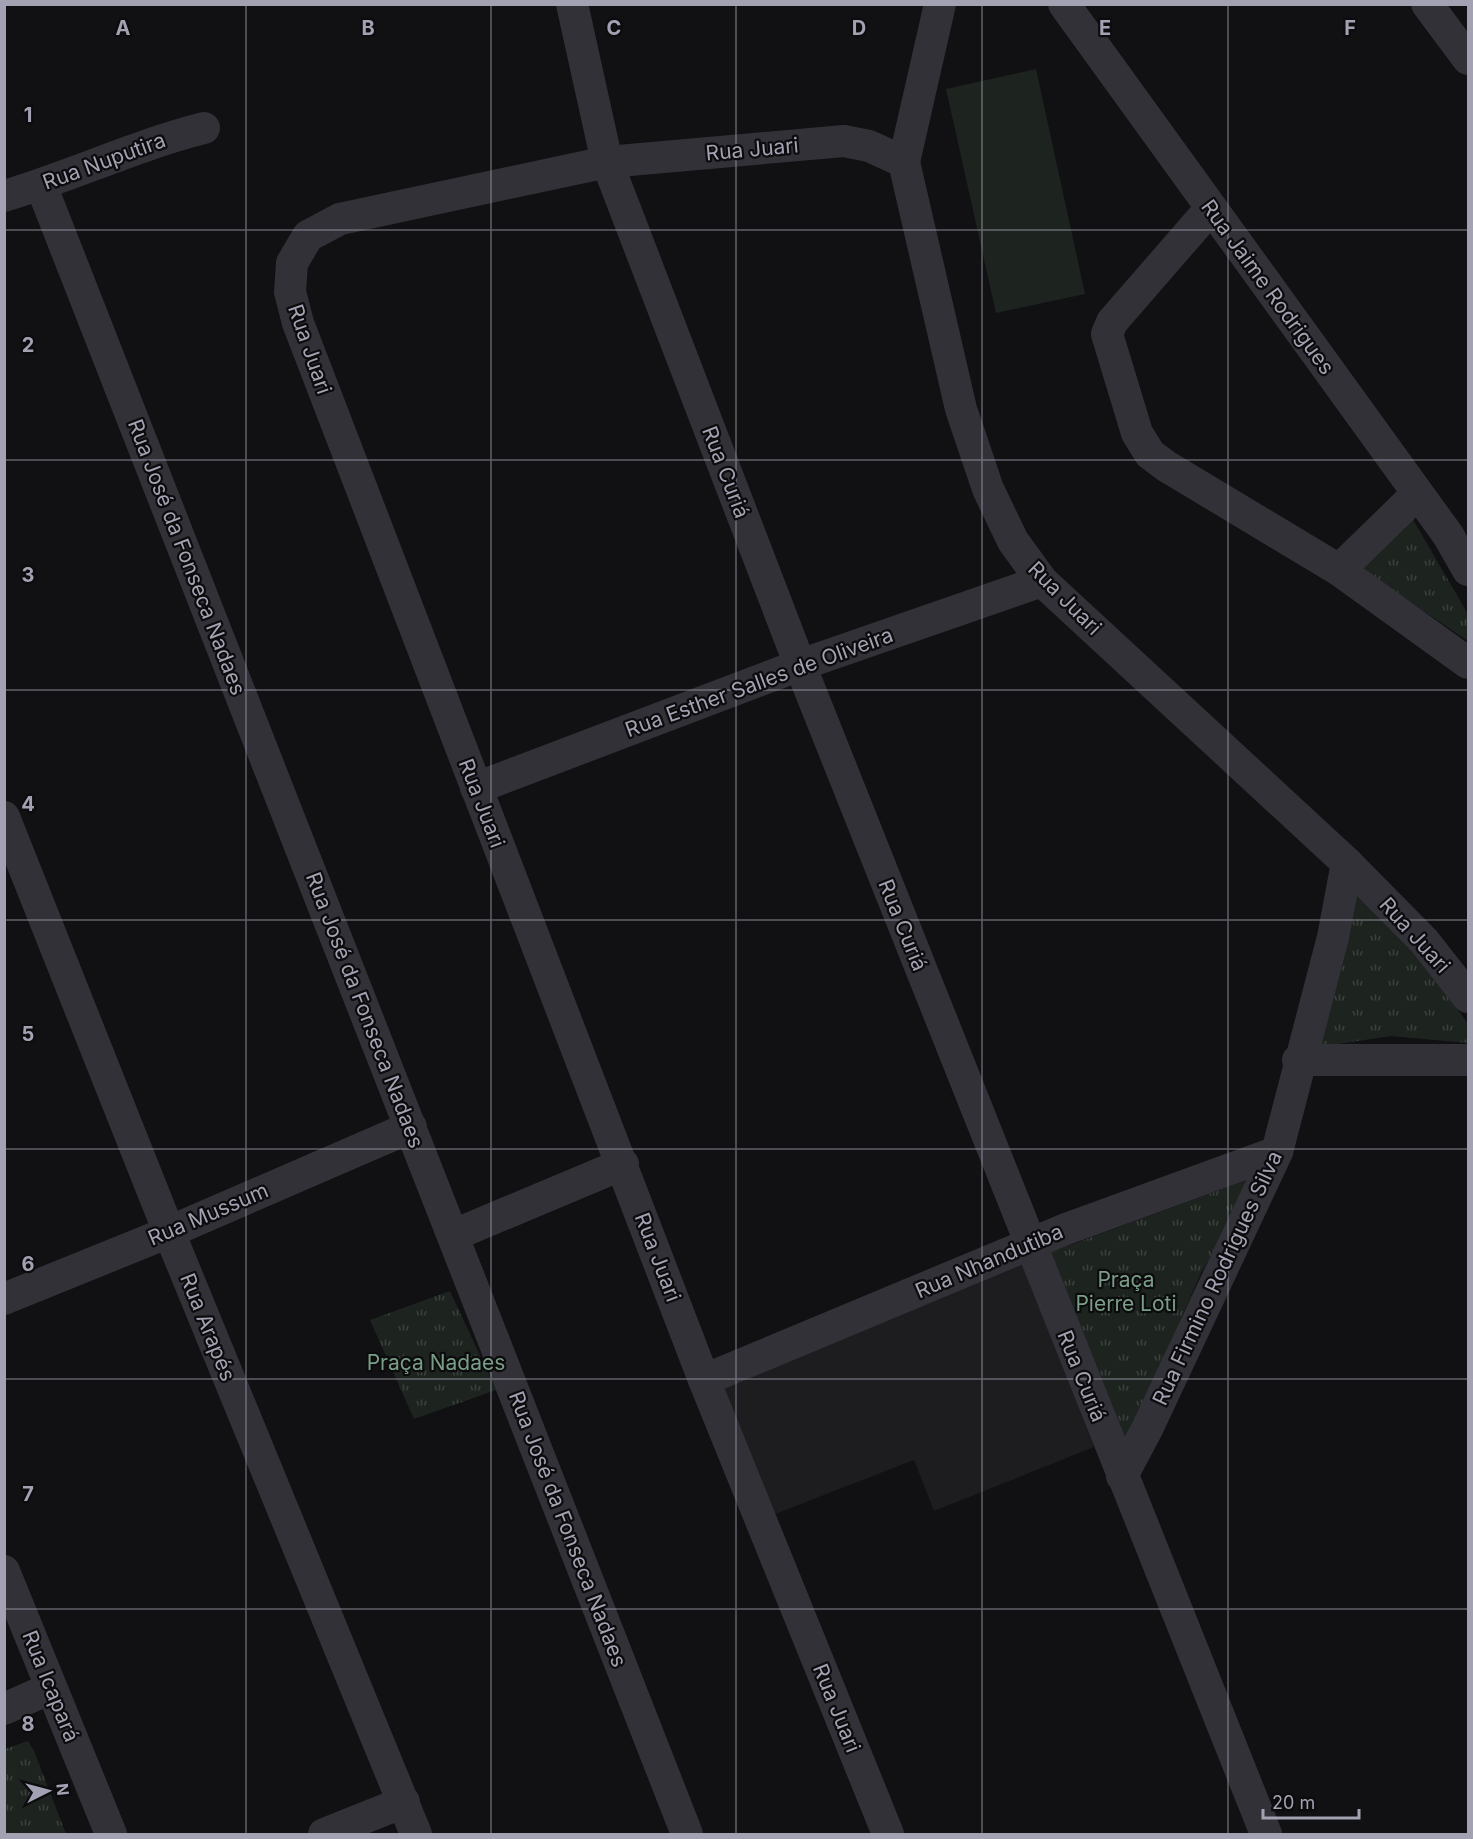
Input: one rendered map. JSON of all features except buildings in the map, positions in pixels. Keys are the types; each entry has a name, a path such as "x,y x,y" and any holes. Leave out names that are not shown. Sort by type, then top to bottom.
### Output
{"street":[{"name":"Rua Curiá","path":"572,4 607,162 800,665 1266,1834"},
{"path":"904,162 940,4"},
{"name":"Rua Jaime Rodrigues","path":"1065,4 1448,534 1468,570"},
{"path":"1427,4 1468,59"},
{"name":"Rua Nuputira","path":"4,196 41,185 163,138 204,128"},
{"name":"Rua Juari","path":"888,1834 704,1380 623,1164 298,323 290,292 292,263 308,236 340,219 607,162 844,141 869,146 904,162 964,419 988,489 1008,531 1042,581 1347,863 1424,941 1468,997"},
{"name":"Rua José da Fonseca Nadaes","path":"41,185 687,1834"},
{"path":"1211,208 1112,322 1107,334 1137,433 1150,454 1166,466 1339,570 1468,663"},
{"path":"1339,570 1417,494"},
{"name":"Rua Esther Salles de Oliveira","path":"476,788 800,665 1042,581"},
{"name":"Rua Arapés","path":"4,817 170,1232 416,1834"},
{"name":"Rua Firmino Rodrigues Silva","path":"1122,1476 1147,1429 1276,1152 1298,1060 1333,937 1347,863"},
{"path":"1298,1060 1468,1060"},
{"name":"Rua Mussum","path":"4,1299 170,1232 411,1127"},
{"name":"Rua Nhandutiba","path":"704,1380 1030,1245 1276,1152"},
{"path":"454,1235 623,1164"},
{"name":"Rua Icapará","path":"4,1571 111,1834"},
{"path":"4,1709 51,1688"},
{"path":"324,1834 404,1802"}],"shaded area":[{"path":"1023,1258 1094,1447 934,1511 914,1460 770,1516 719,1386"}],"green space":[{"path":"1036,69 1085,294 996,313 946,89"},
{"path":"1412,518 1468,614 1468,641 1361,566"},
{"path":"1353,888 1413,949 1438,982 1468,1024 1468,1043 1391,1036 1311,1048"},
{"name":"Praça Pierre Loti","path":"1255,1177 1201,1273 1125,1445 1046,1254"},
{"name":"Praça Nadaes","path":"450,1291 496,1390 414,1419 370,1320"},
{"path":"28,1741 66,1834 5,1834 5,1749"}]}
